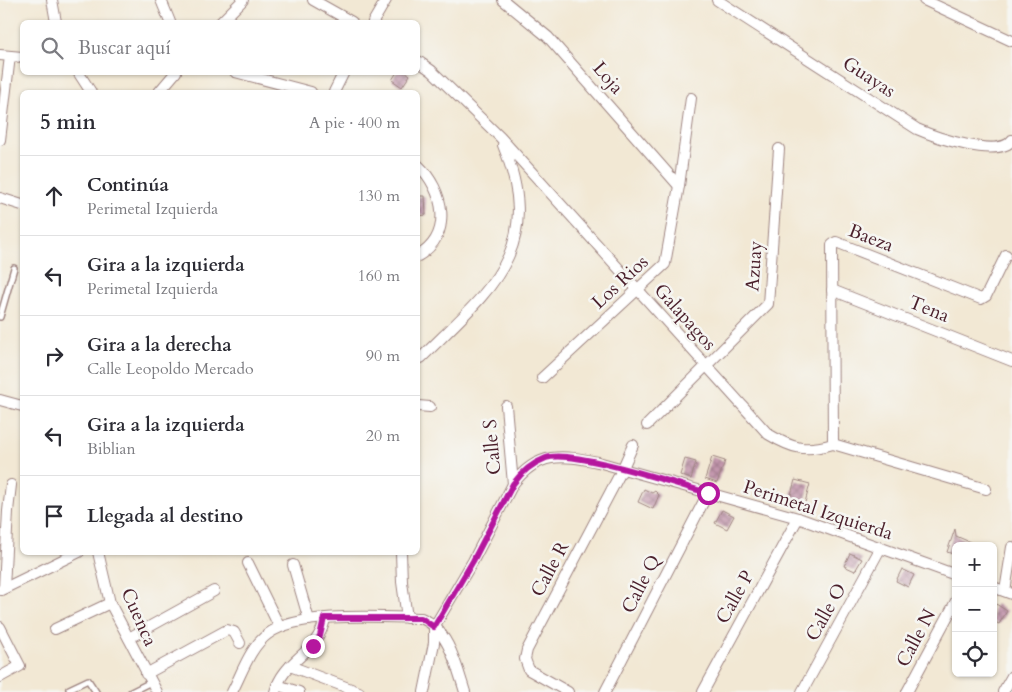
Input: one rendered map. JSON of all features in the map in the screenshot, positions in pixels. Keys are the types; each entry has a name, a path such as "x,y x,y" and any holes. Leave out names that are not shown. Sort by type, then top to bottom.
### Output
{"street":[{"path":"52,0 56,20"},
{"path":"161,0 169,20"},
{"path":"223,20 243,0"},
{"path":"313,0 348,20"},
{"path":"374,20 386,0"},
{"name":"Loja","path":"503,0 548,37 680,186"},
{"name":"Guayas","path":"717,0 917,129 945,140 983,147 1002,147 1012,140"},
{"path":"732,10 737,0"},
{"path":"924,0 1012,41"},
{"path":"0,140 5,56 20,57"},
{"name":"Galapagos","path":"420,62 432,71 500,137 768,434 785,444 804,449 833,444 986,488"},
{"path":"80,75 91,90"},
{"path":"161,90 173,75"},
{"path":"246,75 303,90"},
{"path":"335,90 342,75"},
{"name":"Los Rios","path":"542,378 637,290 667,259 680,186 691,98"},
{"path":"421,358 487,292 509,258 517,227 516,183 500,137"},
{"name":"Azuay","path":"647,425 768,304 778,149"},
{"path":"420,168 435,187 442,209 439,230 430,244 420,254"},
{"path":"0,198 20,204"},
{"name":"Baeza","path":"833,444 832,245 836,242 981,299 986,296 1006,255"},
{"name":"Tena","path":"832,290 1012,361"},
{"path":"0,400 20,405"},
{"path":"420,406 430,407"},
{"name":"Calle S","path":"506,406 513,484"},
{"name":"Calle R","path":"568,692 529,670 525,659 527,650 622,470 633,445"},
{"name":"Perimetal Izquierda","path":"434,627 473,561 513,484 532,466 547,458 564,456 598,462 798,518 952,574"},
{"path":"11,485 4,511 2,589 73,555"},
{"name":"Calle Q","path":"605,692 708,493"},
{"name":"Calle P","path":"703,692 798,518"},
{"path":"1008,593 1012,547"},
{"name":"Calle O","path":"802,692 880,549"},
{"name":"Cuenca","path":"99,555 110,603 157,692"},
{"path":"402,555 402,582 407,618"},
{"path":"248,563 279,626"},
{"path":"293,565 309,620"},
{"path":"129,638 214,591"},
{"path":"55,629 110,603"},
{"name":"Calle N","path":"907,692 952,608"},
{"path":"232,692 255,646 279,626 324,618 421,618 434,627 449,648 465,692"},
{"path":"298,692 276,688 290,666 313,646 320,636 324,618"},
{"path":"0,627 20,666 0,677"},
{"path":"424,692 434,643 434,627"},
{"path":"149,678 227,630 234,632 240,643"},
{"path":"290,666 359,692"},
{"path":"1003,692 1012,676"}],"lane":[{"path":"0,317 14,268"},
{"path":"131,692 149,678"},
{"path":"69,689 88,680 96,692"}],"building":[{"path":"395,75 410,75 402,87 392,80"},
{"path":"420,196 425,196 426,215 420,216"},
{"path":"712,457 725,461 717,483 705,479"},
{"path":"685,459 696,462 691,479 680,475"},
{"path":"795,480 810,484 804,506 789,502"},
{"path":"644,489 652,493 655,491 659,495 653,509 638,502"},
{"path":"722,510 734,516 727,529 715,523"},
{"path":"955,529 956,536 970,542 952,542 952,554 947,552"},
{"path":"850,553 862,559 855,571 844,566"},
{"path":"902,569 914,575 908,587 896,581"},
{"path":"997,605 1007,611 999,624 997,623"}],"route":[{"path":"313,646 320,636 324,618 421,618 428,620 434,627 473,561 513,484 520,475 547,458 564,456 598,462 708,493"}]}
